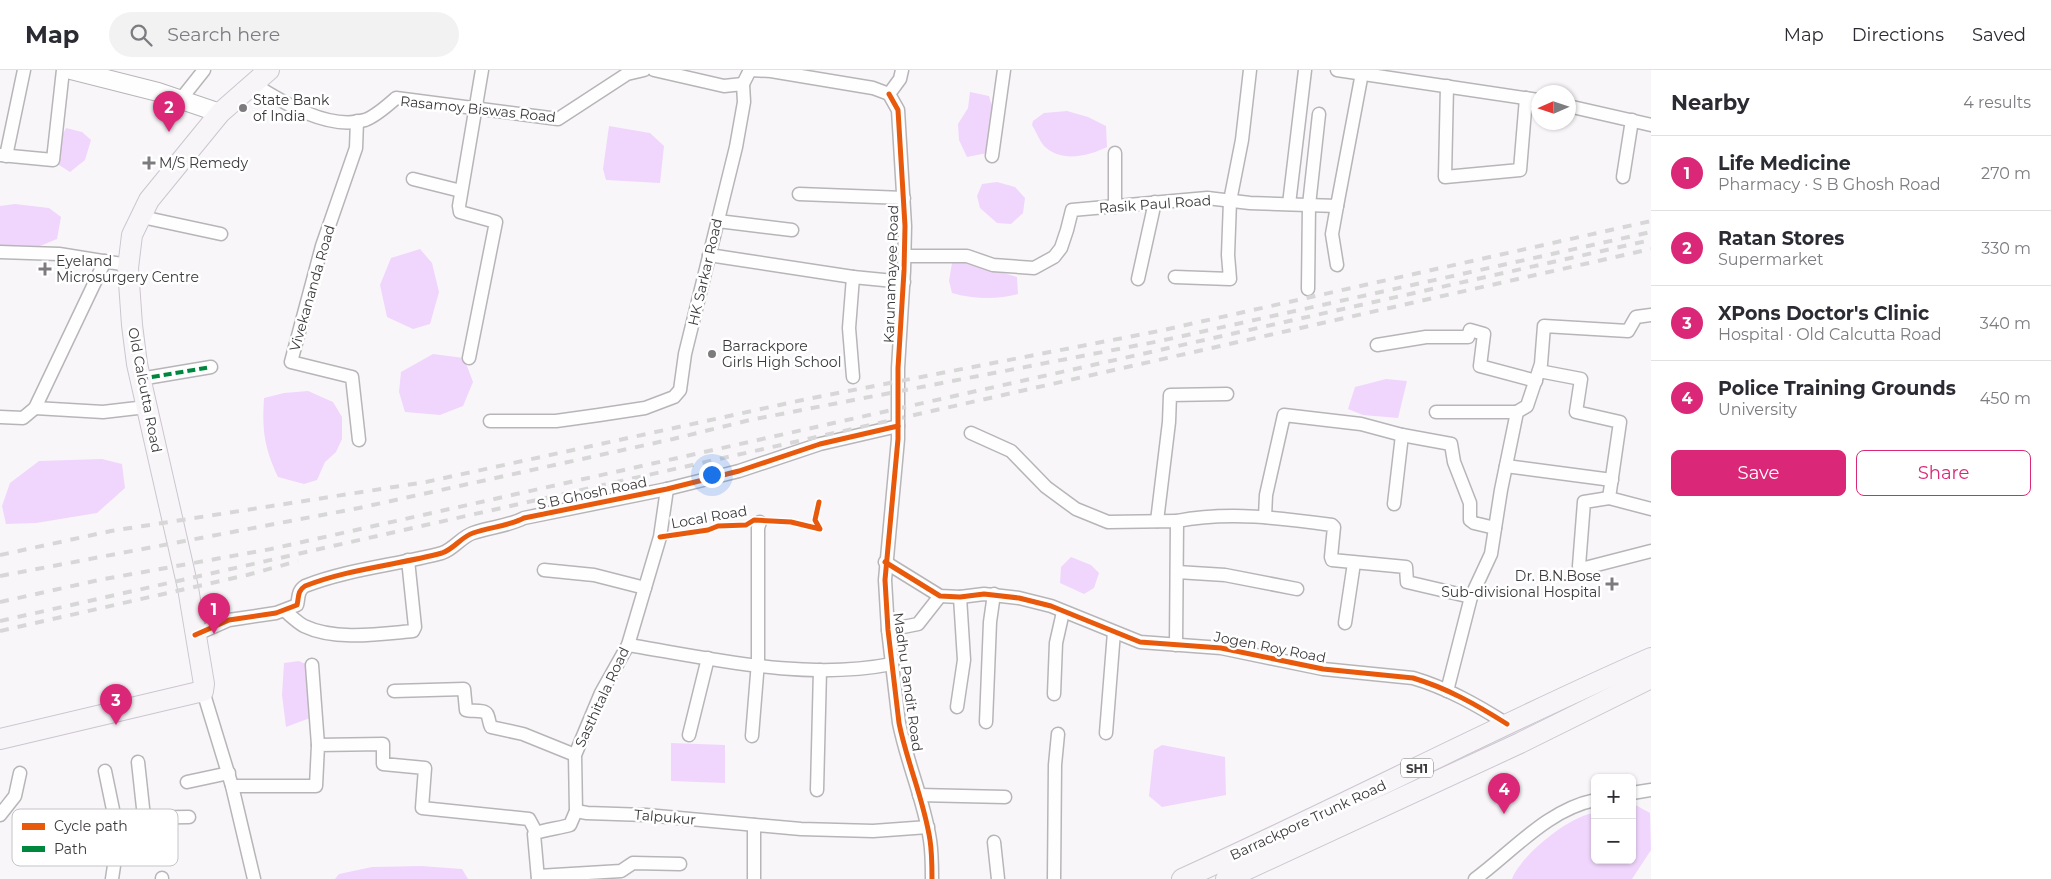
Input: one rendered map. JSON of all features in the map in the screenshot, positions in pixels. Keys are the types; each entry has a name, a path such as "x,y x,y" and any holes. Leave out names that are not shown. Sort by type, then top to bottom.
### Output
{"main road":[{"name":"Old Calcutta Road","path":"203,691 204,684 194,635 188,588 140,379 132,325 128,265 132,235 149,200 220,113 269,70"},
{"name":"Barrackpore Trunk Road","path":"1182,879 1281,835 1507,724 1651,658"},
{"name":"Barrackpore Trunk Road","path":"1226,879 1520,743 1651,678"},
{"path":"0,740 203,691"}],"street":[{"path":"24,70 3,156 53,160 63,70"},
{"path":"71,70 112,75 220,113"},
{"path":"181,98 204,70"},
{"path":"470,358 496,222 460,212 461,191 482,70"},
{"name":"Rasamoy Biswas Road","path":"254,85 309,114 345,124 366,120 396,98 558,119 627,74 644,70"},
{"path":"654,70 724,86 743,84"},
{"path":"750,70 771,71 856,85 873,88 889,94 900,79 902,70"},
{"name":"HK Sarkar Road","path":"490,421 556,421 645,408 674,397 680,390 685,354 718,221 744,102 743,84 750,70"},
{"path":"992,156 1004,70"},
{"path":"1175,277 1230,278 1228,255 1230,201 1242,140 1250,70"},
{"path":"1289,204 1305,70"},
{"path":"1337,70 1404,75 1447,86 1531,99"},
{"path":"1337,265 1332,234 1362,73"},
{"path":"1447,86 1445,177 1520,170 1531,105"},
{"name":"Karunamayee Road","path":"889,94 898,110 904,198 905,256 898,368 898,426"},
{"path":"1576,108 1651,125"},
{"path":"1308,290 1310,205 1318,114"},
{"path":"1623,177 1632,120"},
{"name":"Vivekananda Road","path":"357,121 356,148 322,246 291,362 352,377 359,440"},
{"path":"1115,153 1115,207"},
{"path":"412,179 461,191"},
{"path":"799,194 904,198"},
{"name":"Rasik Paul Road","path":"905,256 967,256 993,265 1034,268 1054,257 1061,248 1072,210 1207,198 1230,201 1337,206"},
{"path":"1138,279 1155,202"},
{"path":"142,217 221,234"},
{"path":"718,221 792,230"},
{"path":"0,252 59,254 128,265"},
{"path":"709,256 853,277 904,282"},
{"path":"0,416 23,418 35,408 105,261"},
{"path":"853,277 849,328 853,377"},
{"path":"1436,412 1517,412 1527,406 1537,376 1544,326 1628,331 1636,317 1651,315"},
{"path":"1377,345 1426,337 1468,337 1470,330 1484,334 1480,366 1537,376 1581,379 1576,412 1620,422 1609,498"},
{"path":"140,379 211,367"},
{"path":"1157,521 1166,450 1170,395 1227,394"},
{"path":"35,408 103,412 146,408"},
{"path":"1447,691 1471,597 1491,554 1517,412"},
{"path":"1265,518 1266,495 1284,415 1361,424 1402,435 1451,444 1454,462 1470,503 1470,520 1474,523 1495,528"},
{"name":"S B Ghosh Road","path":"285,611 297,605 300,589 305,586 447,551 461,538 474,532 516,522 524,518 667,489 739,471 820,444 898,426"},
{"name":"Madhu Pandit Road","path":"898,426 885,562 888,630 903,743 928,827 932,879"},
{"path":"971,433 1011,451 1046,487 1076,509 1108,522 1177,521 1206,516 1265,518 1332,525 1334,527 1332,560 1406,567 1406,582 1471,597"},
{"path":"1394,504 1402,435"},
{"path":"1506,466 1612,480"},
{"name":"Sasthitala Road","path":"576,810 575,755 600,693 628,645 661,532 667,489"},
{"path":"1651,509 1609,498 1584,502 1579,566 1581,570 1651,551"},
{"path":"1176,645 1177,521"},
{"name":"Local Road","path":"752,736 759,600 758,528 760,522"},
{"path":"194,635 229,620 285,611 304,626 331,633 364,636 413,631 408,560"},
{"name":"Jogen Roy Road","path":"885,562 940,596 960,597 994,594 1019,598 1051,606 1140,642 1221,648 1334,670 1399,675 1427,682 1478,706 1507,724"},
{"path":"1345,623 1354,563"},
{"path":"544,570 594,575 645,588"},
{"path":"1177,572 1225,575 1297,590"},
{"path":"986,722 989,631 994,594"},
{"path":"888,630 918,624 940,596"},
{"path":"957,707 964,660 960,597"},
{"path":"1054,694 1056,643 1064,612"},
{"path":"1106,733 1114,632"},
{"path":"628,645 780,669 871,668 892,664"},
{"path":"688,735 708,658"},
{"path":"187,782 231,780 316,786 318,746 312,665"},
{"path":"817,790 820,670"},
{"path":"394,691 464,689 466,710 485,712 491,726 523,734 575,755"},
{"path":"203,691 231,780 254,879"},
{"path":"1054,879 1054,765 1058,734"},
{"path":"318,746 383,744 383,764 425,768 422,808 529,819 536,832"},
{"path":"138,762 143,809"},
{"path":"105,771 112,809"},
{"path":"0,815 15,796 20,773"},
{"path":"1636,792 1651,790"},
{"path":"919,795 1005,797"},
{"path":"1475,879 1552,818 1579,804 1591,801"},
{"path":"536,832 554,830 570,825 576,810"},
{"name":"Talpukur","path":"576,810 587,813 646,815 801,829 873,831 928,827"},
{"path":"178,817 189,817"},
{"path":"754,825 754,879"},
{"path":"536,832 533,837 538,877 621,871 633,863 680,864"},
{"path":"994,842 998,879"},
{"path":"112,879 114,866"}],"shaded area":[{"path":"970,92 989,96 995,116 987,153 967,157 959,140 958,124 968,108"},
{"path":"1067,111 1088,117 1106,126 1107,147 1084,155 1067,156 1058,155 1044,146 1032,125 1033,121 1044,113"},
{"path":"609,126 650,133 664,146 660,183 606,180 603,169"},
{"path":"66,128 82,132 91,140 85,160 70,172 59,165 61,138"},
{"path":"997,182 1015,187 1025,198 1023,213 1011,224 997,223 980,208 977,196 982,184"},
{"path":"15,204 49,208 61,217 57,239 40,246 0,245 0,206"},
{"path":"420,249 432,263 439,292 430,324 413,329 387,317 380,285 391,258"},
{"path":"964,261 1017,277 1018,294 985,298 968,297 952,293 949,281 952,263"},
{"path":"433,354 464,358 473,382 463,406 440,415 405,412 399,392 401,372"},
{"path":"1386,379 1407,381 1398,418 1363,415 1348,409 1355,387"},
{"path":"308,391 333,402 342,417 342,439 336,452 325,462 317,480 304,484 278,477 265,438 263,409 264,398 284,393"},
{"path":"102,459 122,464 125,488 97,513 36,523 6,524 2,506 10,483 39,461"},
{"path":"1071,557 1091,565 1099,573 1094,588 1084,594 1060,583 1061,567"},
{"path":"299,661 314,668 310,718 286,727 282,695 284,663"},
{"path":"671,743 725,745 725,783 671,781"},
{"path":"1162,745 1225,757 1226,795 1162,807 1149,796 1154,750"},
{"path":"1636,805 1650,813 1651,850 1632,879 1512,879 1525,859 1547,838 1585,815 1591,814 1591,864 1636,864"},
{"path":"421,866 462,869 468,879 335,879 339,874 372,867"}],"railway":[{"path":"0,555 111,531 426,482 807,399 1159,331 1651,221"},
{"path":"0,576 359,508 673,439 750,420 1160,341 1651,232"},
{"path":"0,602 99,580 271,549 1651,240"},
{"path":"0,621 1651,249"},
{"path":"0,631 247,575 298,561"}],"marked path":[{"path":"140,379 211,367"}],"cycle path":[{"path":"889,94 898,110 905,226 898,368 898,439 885,580 888,630 899,723 927,825 931,850 932,879"},
{"path":"195,635 229,620 276,613 297,605 299,592 302,588 321,580 442,553 469,535 479,531 524,518 667,489 739,471 820,444 898,426"},
{"path":"660,537 708,530 718,526 746,525 754,520 791,522 820,529 815,520 819,502"},
{"path":"885,562 940,596 960,597 984,594 1019,598 1051,606 1140,642 1221,648 1323,669 1413,678 1462,698 1507,724"}],"place":[{"name":"State Bank of India","path":"243,108"},
{"name":"Ratan Stores","path":"169,132"},
{"name":"M/S Remedy","path":"149,163"},
{"name":"Eyeland Microsurgery Centre","path":"45,269"},
{"name":"Barrackpore Girls High School","path":"712,354"},
{"name":"Dr. B.N.Bose Sub-divisional Hospital","path":"1612,584"},
{"name":"Life Medicine","path":"214,634"},
{"name":"XPons Doctor's Clinic","path":"116,725"},
{"name":"Police Training Grounds","path":"1504,814"}]}
